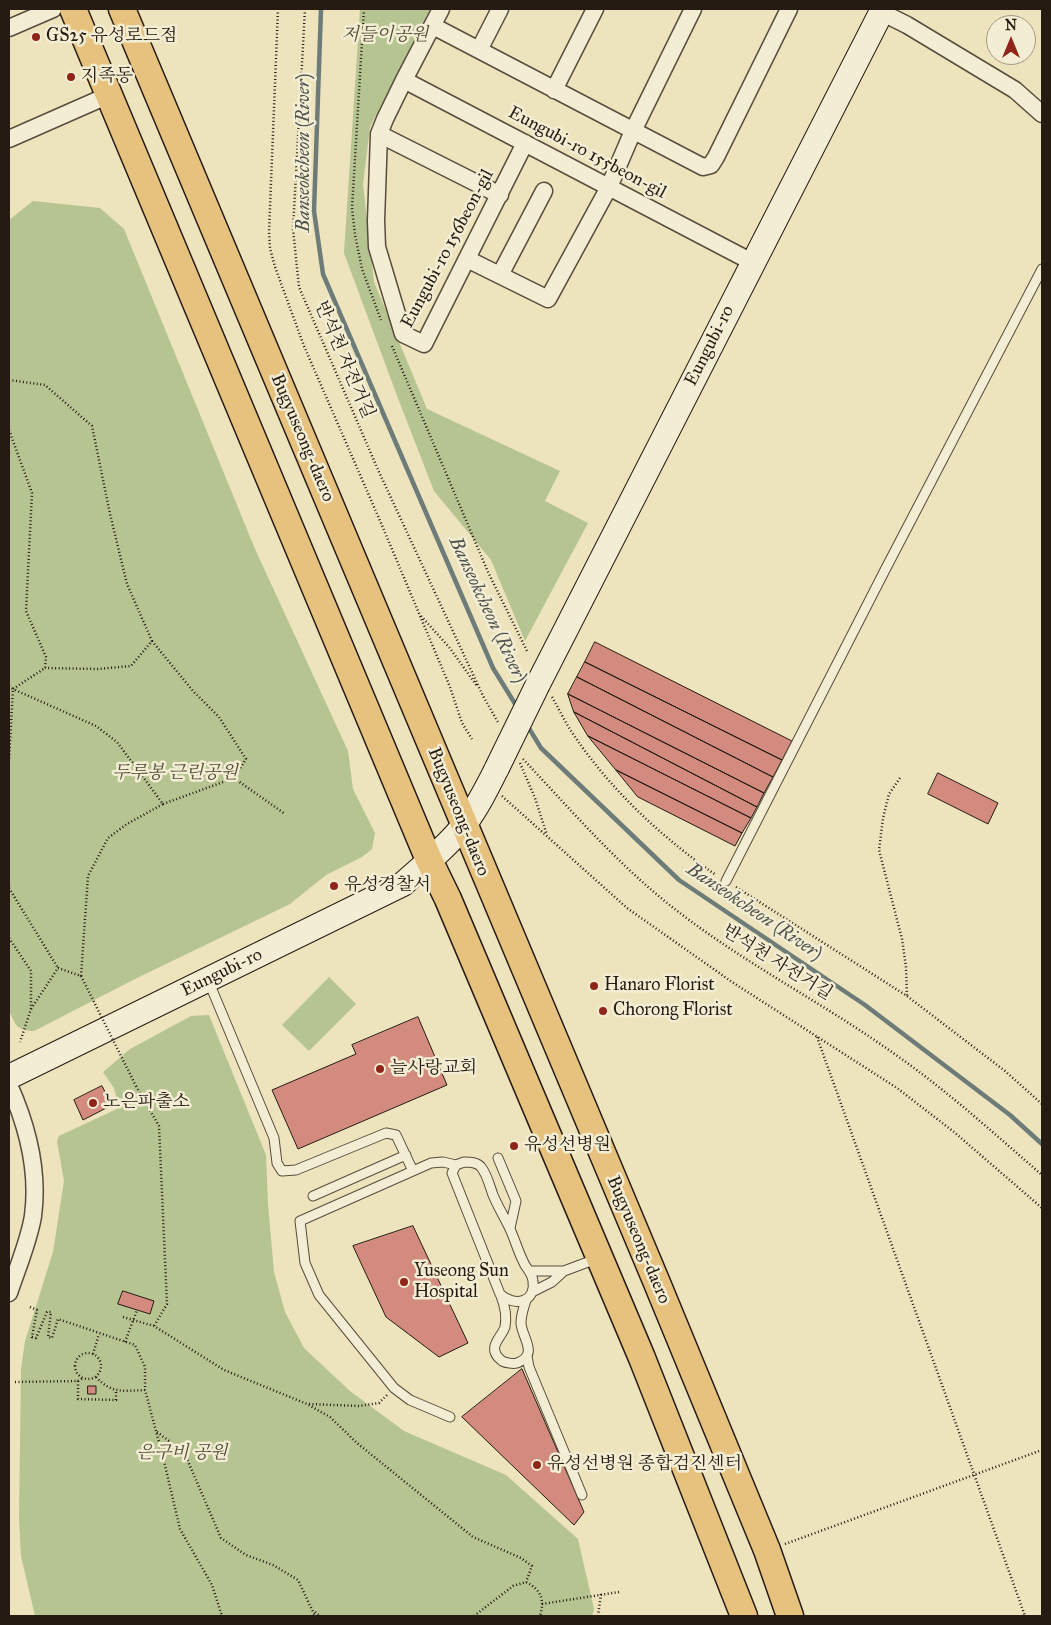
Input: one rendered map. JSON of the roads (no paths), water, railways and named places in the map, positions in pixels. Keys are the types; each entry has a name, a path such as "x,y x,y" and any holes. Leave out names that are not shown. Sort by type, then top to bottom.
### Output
{"main road":[{"path":"73,9 429,860 448,899 642,1358 744,1616"},
{"name":"Bugyuseong-daero","path":"122,9 657,1283 767,1550 790,1616"}],"street":[{"path":"9,28 53,9"},
{"name":"Eungubi-ro 156beon-gil","path":"441,9 404,80 379,134 377,247 403,334 424,344 525,143"},
{"path":"479,50 500,9"},
{"path":"554,90 595,9"},
{"path":"467,259 548,299 608,187 692,9"},
{"path":"433,26 703,167 711,165 789,9"},
{"path":"882,10 1015,90 1042,114"},
{"name":"Eungubi-ro","path":"9,1077 404,884 450,841 465,824 493,775 752,262 882,10"},
{"name":"Eungubi-ro 155beon-gil","path":"404,80 752,262"},
{"path":"9,138 109,95"},
{"path":"379,134 500,195"},
{"path":"500,276 544,191"},
{"path":"9,1085 21,1111 32,1159 35,1188 33,1217 9,1293"}],"lane":[{"path":"726,881 880,579 1042,269"},
{"path":"208,980 274,1138 276,1163 282,1171 296,1170 386,1133 396,1135 413,1171"},
{"path":"313,1196 406,1155"},
{"path":"498,1158 516,1202 510,1228"},
{"path":"450,1417 410,1400 394,1388 319,1295 305,1263 300,1220 431,1163 443,1162 454,1169 505,1304 504,1329 496,1340 495,1351 507,1363 518,1363 530,1367"},
{"path":"454,1169 464,1162 471,1162 481,1166 503,1217 510,1228 524,1264 530,1271 533,1281 532,1292"},
{"path":"530,1271 564,1271 599,1258"},
{"path":"518,1363 526,1356 529,1345 522,1330 521,1321 526,1300 532,1292 552,1282 564,1271"},
{"path":"500,1294 508,1301 526,1300"},
{"path":"526,1356 582,1494"}],"waterway":[{"name":"Banseokcheon (River)","path":"321,9 314,211 323,274 493,668 517,707"},
{"name":"Banseokcheon (River)","path":"527,725 541,748 679,880 865,1005 1010,1115 1042,1144"}],"place":[{"name":"GS25 유성로드점","path":"36,37"},
{"name":"지족동","path":"71,77"},
{"name":"유성경찰서","path":"334,886"},
{"name":"Hanaro Florist","path":"594,986"},
{"name":"Chorong Florist","path":"603,1011"},
{"name":"늘사랑교회","path":"380,1069"},
{"name":"노은파출소","path":"93,1103"},
{"name":"유성선병원","path":"514,1146"},
{"name":"Yuseong Sun Hospital","path":"404,1282"},
{"name":"유성선병원 종합검진센터","path":"537,1465"}],"park label":[{"name":"저들이공원","path":"385,36"},
{"name":"두루봉 근린공원","path":"175,774"},
{"name":"은구비 공원","path":"182,1454"}]}
